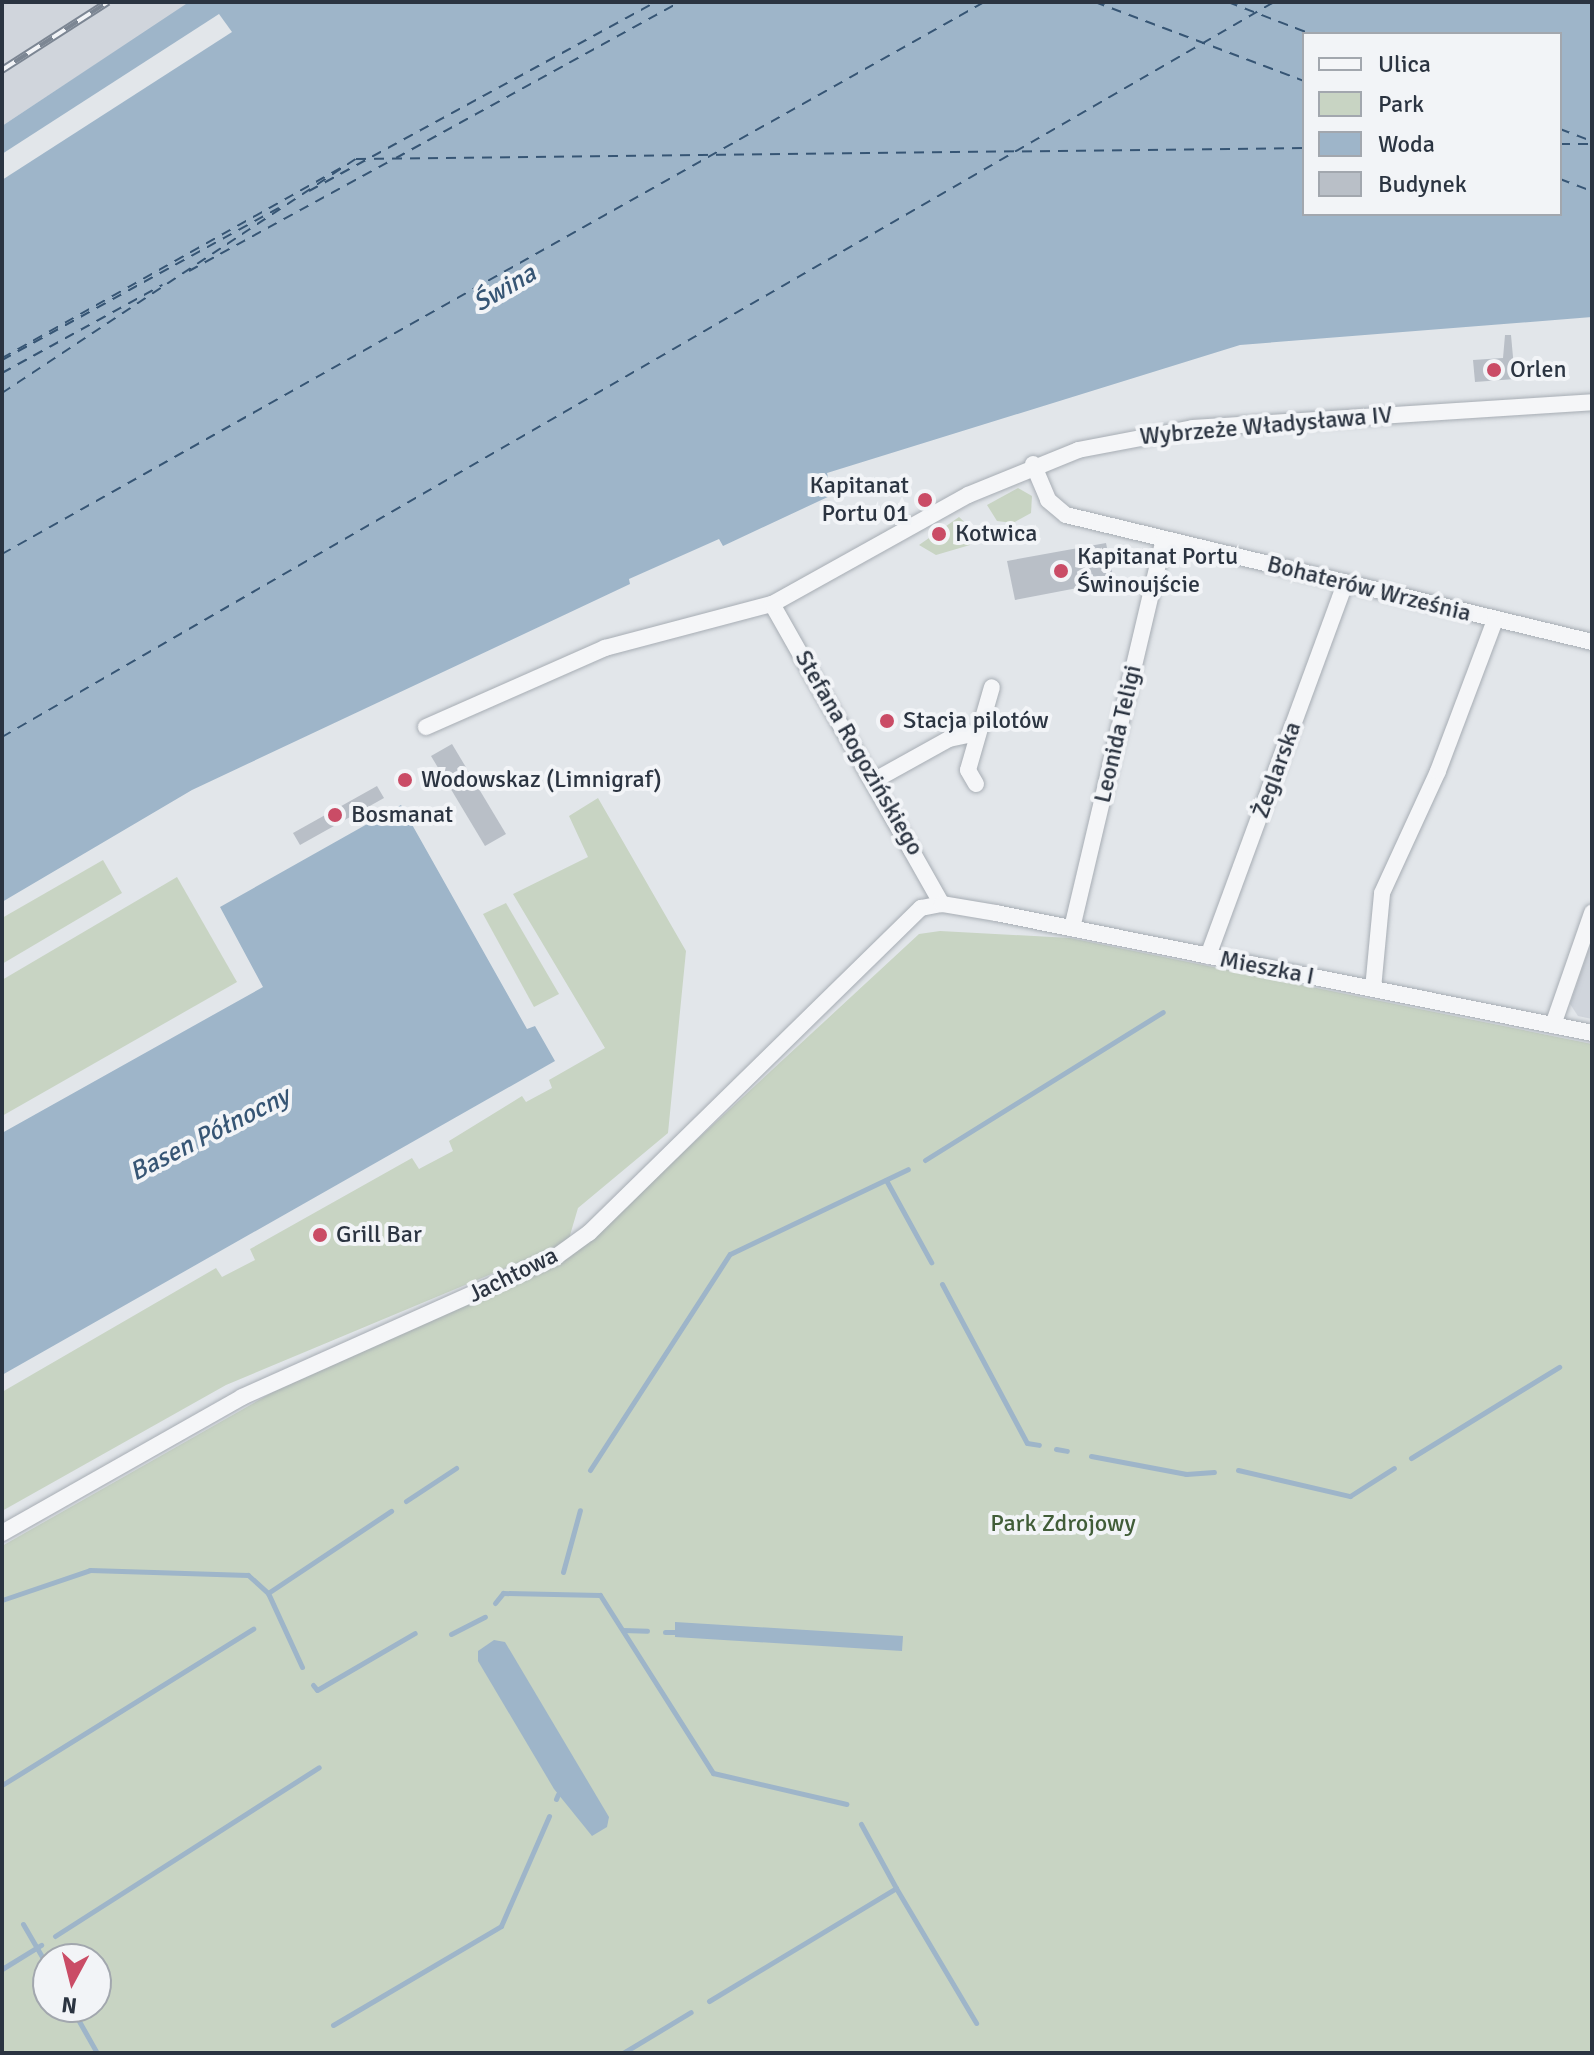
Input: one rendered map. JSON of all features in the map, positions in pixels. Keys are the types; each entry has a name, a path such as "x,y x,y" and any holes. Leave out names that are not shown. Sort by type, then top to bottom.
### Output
{"street":[{"name":"Wybrzeże Władysława IV","path":"426,727 605,648 772,604 1033,464 1134,436 1193,428 1592,402"},
{"name":"Bohaterów Września","path":"1033,464 1060,512 1164,540 1592,642"},
{"name":"Leonida Teligi","path":"1072,928 1164,540"},
{"name":"Żeglarska","path":"1208,956 1345,583"},
{"name":"Stefana Rogozińskiego","path":"772,604 875,780 942,904"},
{"path":"1373,989 1382,893 1438,771 1495,620"},
{"path":"976,784 968,770 992,687"},
{"path":"875,780 949,739 977,733"},
{"name":"Mieszka I","path":"942,904 1592,1033"},
{"name":"Jachtowa","path":"2,1533 242,1397 557,1256 698,1129 912,916 942,904"},
{"path":"1553,1025 1592,913"}],"shaded area":[{"path":"2,2 189,2 189,3 2,126"},
{"path":"1592,940 1592,1019 1578,1016 1570,1004"}],"green space":[{"path":"1018,488 1032,496 1031,513 1013,523 997,521 987,505"},
{"path":"959,517 971,528 966,532 970,545 936,555 919,545"},
{"path":"598,798 686,951 668,1133 578,1208 568,1242 226,1385 2,1511 2,1392 216,1268 222,1277 255,1260 250,1249 412,1158 419,1169 453,1151 449,1141 522,1096 526,1102 552,1088 549,1080 605,1048 513,894 588,857 569,816"},
{"path":"103,860 122,893 2,964 2,918"},
{"path":"177,877 237,982 2,1116 2,980"},
{"path":"506,903 559,994 534,1007 483,914"},
{"name":"Park Zdrojowy","path":"940,931 1070,938 1592,1044 1592,2053 2,2053 2,1546 273,1392 570,1257 919,934"}],"water":[{"name":"Świna","path":"189,2 1592,2 1592,317 1240,345 827,473 832,495 723,546 719,539 629,579 630,584 192,790 2,902 2,126"},
{"name":"Basen Północny","path":"401,805 527,1029 535,1026 555,1061 2,1375 2,1133 263,987 220,907"},
{"path":"675,1622 903,1636 902,1651 675,1637"},
{"path":"494,1640 505,1642 609,1817 607,1827 592,1836 554,1789 478,1661 478,1651"}],"pier":[{"path":"219,14 232,32 2,180 2,154"}],"building":[{"name":"Orlen","path":"1505,335 1511,335 1515,379 1475,382 1473,360 1503,358"},
{"name":"Kapitanat Portu Świnoujście","path":"1106,543 1114,581 1015,600 1007,561"},
{"path":"452,744 506,834 485,846 431,756"},
{"name":"Bosmanat","path":"377,786 384,798 300,845 293,833"}],"waterway":[{"path":"925,1160 1163,1012"},
{"path":"590,1470 730,1254 908,1169"},
{"path":"886,1180 931,1262"},
{"path":"942,1284 1027,1443 1039,1445"},
{"path":"1411,1458 1559,1367"},
{"path":"1056,1449 1067,1451"},
{"path":"1091,1456 1186,1474 1214,1472"},
{"path":"406,1501 456,1468"},
{"path":"1238,1470 1350,1496 1394,1468"},
{"path":"563,1572 580,1510"},
{"path":"302,1667 268,1593 391,1511"},
{"path":"2,1600 90,1570 248,1575 268,1593"},
{"path":"495,1603 503,1593 600,1595 713,1773 846,1804"},
{"path":"451,1634 485,1617"},
{"path":"2,1785 253,1629"},
{"path":"623,1630 647,1631"},
{"path":"665,1632 675,1632"},
{"path":"313,1685 317,1690 415,1633"},
{"path":"55,1936 319,1767"},
{"path":"556,1799 558,1794"},
{"path":"333,2025 501,1926 549,1816"},
{"path":"709,2001 896,1888 861,1824"},
{"path":"896,1888 976,2023"},
{"path":"23,1924 34,1943"},
{"path":"2,1969 32,1951"},
{"path":"623,2053 691,2012"},
{"path":"80,2023 97,2053"}],"ferry route":[{"path":"309,191 656,2"},
{"path":"396,158 680,2"},
{"path":"2,554 984,2"},
{"path":"1095,2 1302,80"},
{"path":"1228,2 1306,32"},
{"path":"2,737 1274,2"},
{"path":"1562,130 1592,141"},
{"path":"1562,144 1592,144"},
{"path":"2,393 356,159 1302,148"},
{"path":"189,271 390,161"},
{"path":"2,358 341,168"},
{"path":"1562,180 1592,191"},
{"path":"2,360 279,208"},
{"path":"2,373 162,285"}],"railway":[{"path":"2,70 108,2"}],"place":[{"name":"Orlen","path":"1494,370"},
{"name":"Kapitanat Portu 01","path":"925,500"},
{"name":"Kotwica","path":"939,534"},
{"name":"Kapitanat Portu Świnoujście","path":"1061,571"},
{"name":"Stacja pilotów","path":"887,721"},
{"name":"Wodowskaz (Limnigraf)","path":"405,780"},
{"name":"Bosmanat","path":"335,815"},
{"name":"Grill Bar","path":"320,1235"}]}
